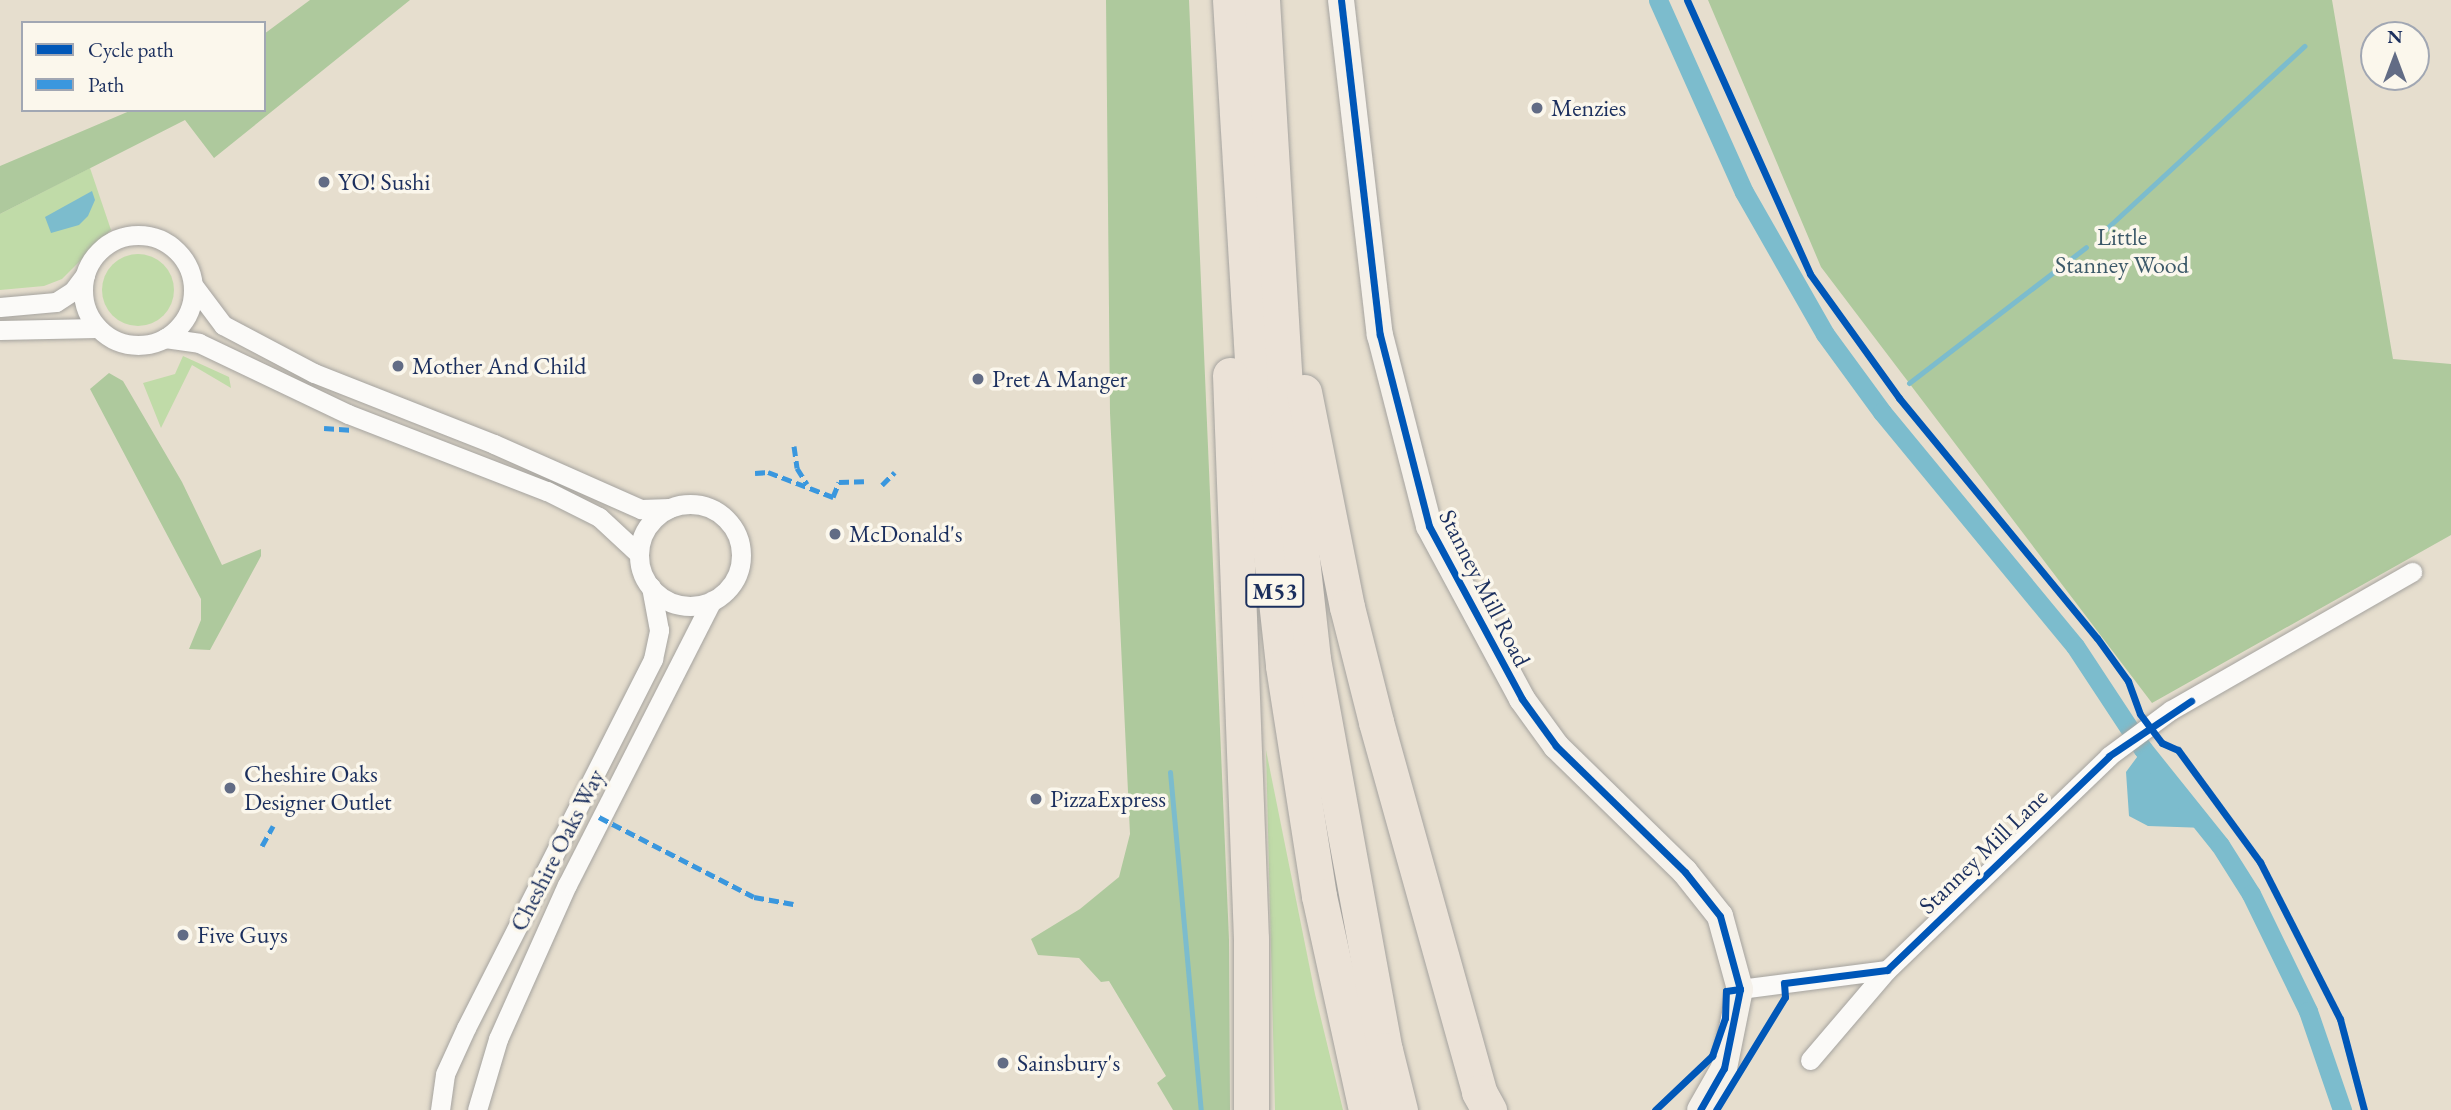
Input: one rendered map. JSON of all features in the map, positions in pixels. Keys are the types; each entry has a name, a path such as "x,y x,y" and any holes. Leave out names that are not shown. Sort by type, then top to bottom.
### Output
{"highway":[{"name":"M53","path":"1230,0 1256,420 1283,666 1319,896 1366,1110"},
{"name":"M53","path":"1262,0 1287,423 1313,659 1377,1011 1400,1110"},
{"path":"1234,66 1227,278 1251,939 1251,1110"},
{"path":"1278,246 1347,607 1437,949 1479,1092 1489,1110"}],"street":[{"name":"Stanney Mill Road","path":"1341,0 1380,335 1429,526 1522,699 1556,746 1685,872 1720,916 1740,989 1724,1068 1700,1110"},
{"path":"0,307 56,302 73,291 102,248 130,236 145,236 174,249 184,261 193,285 223,325 314,373 495,444 641,509 691,504 708,507 722,515 737,534 740,569 729,588 712,601 678,604 650,587 639,554 599,517 547,491 368,423 199,343 165,338 138,345 121,343 97,328 0,330"},
{"path":"85,275 83,296 97,328"},
{"path":"165,338 181,325 190,307 193,285"},
{"path":"639,554 651,522 670,508"},
{"name":"Stanney Mill Lane","path":"1810,1060 1887,970 2109,757 2171,710 2412,572"},
{"name":"Cheshire Oaks Way","path":"440,1110 445,1074 466,1028 653,659 659,630 650,587"},
{"name":"Cheshire Oaks Way","path":"477,1110 498,1039 568,884 712,601"},
{"path":"1740,989 1887,970"}],"green space":[{"path":"310,0 410,0 214,158 185,120 0,214 0,166 127,112 266,112 266,33"},
{"path":"1106,0 1189,0 1229,940 1230,1110 1173,1110 1157,1083 1166,1076 1109,981 1101,982 1079,958 1038,955 1031,939 1080,909 1119,877 1130,834 1110,413"},
{"name":"Little Stanney Wood","path":"1708,0 2332,0 2393,359 2451,364 2451,535 2152,703 1821,267"},
{"path":"90,168 111,230 62,279 44,286 0,290 0,214"},
{"path":"138,254 158,260 168,270 174,290 168,310 158,320 138,326 118,320 108,310 102,290 108,270 118,260"},
{"path":"183,356 229,377 231,388 192,365 161,428 143,383 175,374"},
{"path":"109,373 123,381 182,482 222,565 261,549 261,556 210,650 189,649 201,620 201,599 90,389"},
{"path":"1266,750 1315,994 1343,1110 1275,1110"}],"water":[{"path":"92,191 95,200 88,216 79,225 51,233 45,217"},
{"path":"2143,749 2206,828 2148,826 2129,816 2126,772"}],"waterway":[{"path":"1658,0 1744,192 1825,334 1882,412 2075,646 2143,749 2220,845 2251,894 2308,1011 2342,1110"},
{"path":"2106,229 2304,46"},
{"path":"1909,383 2086,247"},
{"path":"1170,772 1201,1110"}],"marked path":[{"path":"324,428 353,430"},
{"path":"794,446 797,468 807,484"},
{"path":"755,473 768,472 833,497 839,482 864,481"},
{"path":"882,485 895,472"},
{"path":"599,817 754,897 793,904"},
{"path":"262,846 273,826"}],"cycle path":[{"path":"1341,0 1380,335 1429,526 1522,699 1556,746 1685,872 1720,916 1740,989 1724,1068 1700,1110"},
{"path":"1687,0 1810,274 1899,398 2097,638 2128,681 2140,714 2162,743 2178,750 2260,862 2340,1019 2364,1110"},
{"path":"1716,1110 1785,997 1784,983 1887,970 2109,756 2191,701"},
{"path":"1655,1110 1712,1056 1725,1018 1726,991 1740,989"}],"place":[{"name":"Menzies","path":"1537,108"},
{"name":"YO! Sushi","path":"324,182"},
{"name":"Mother And Child","path":"398,366"},
{"name":"Pret A Manger","path":"978,379"},
{"name":"McDonald's","path":"835,534"},
{"name":"Cheshire Oaks Designer Outlet","path":"230,788"},
{"name":"PizzaExpress","path":"1036,799"},
{"name":"Five Guys","path":"183,935"},
{"name":"Sainsbury's","path":"1003,1063"}]}
